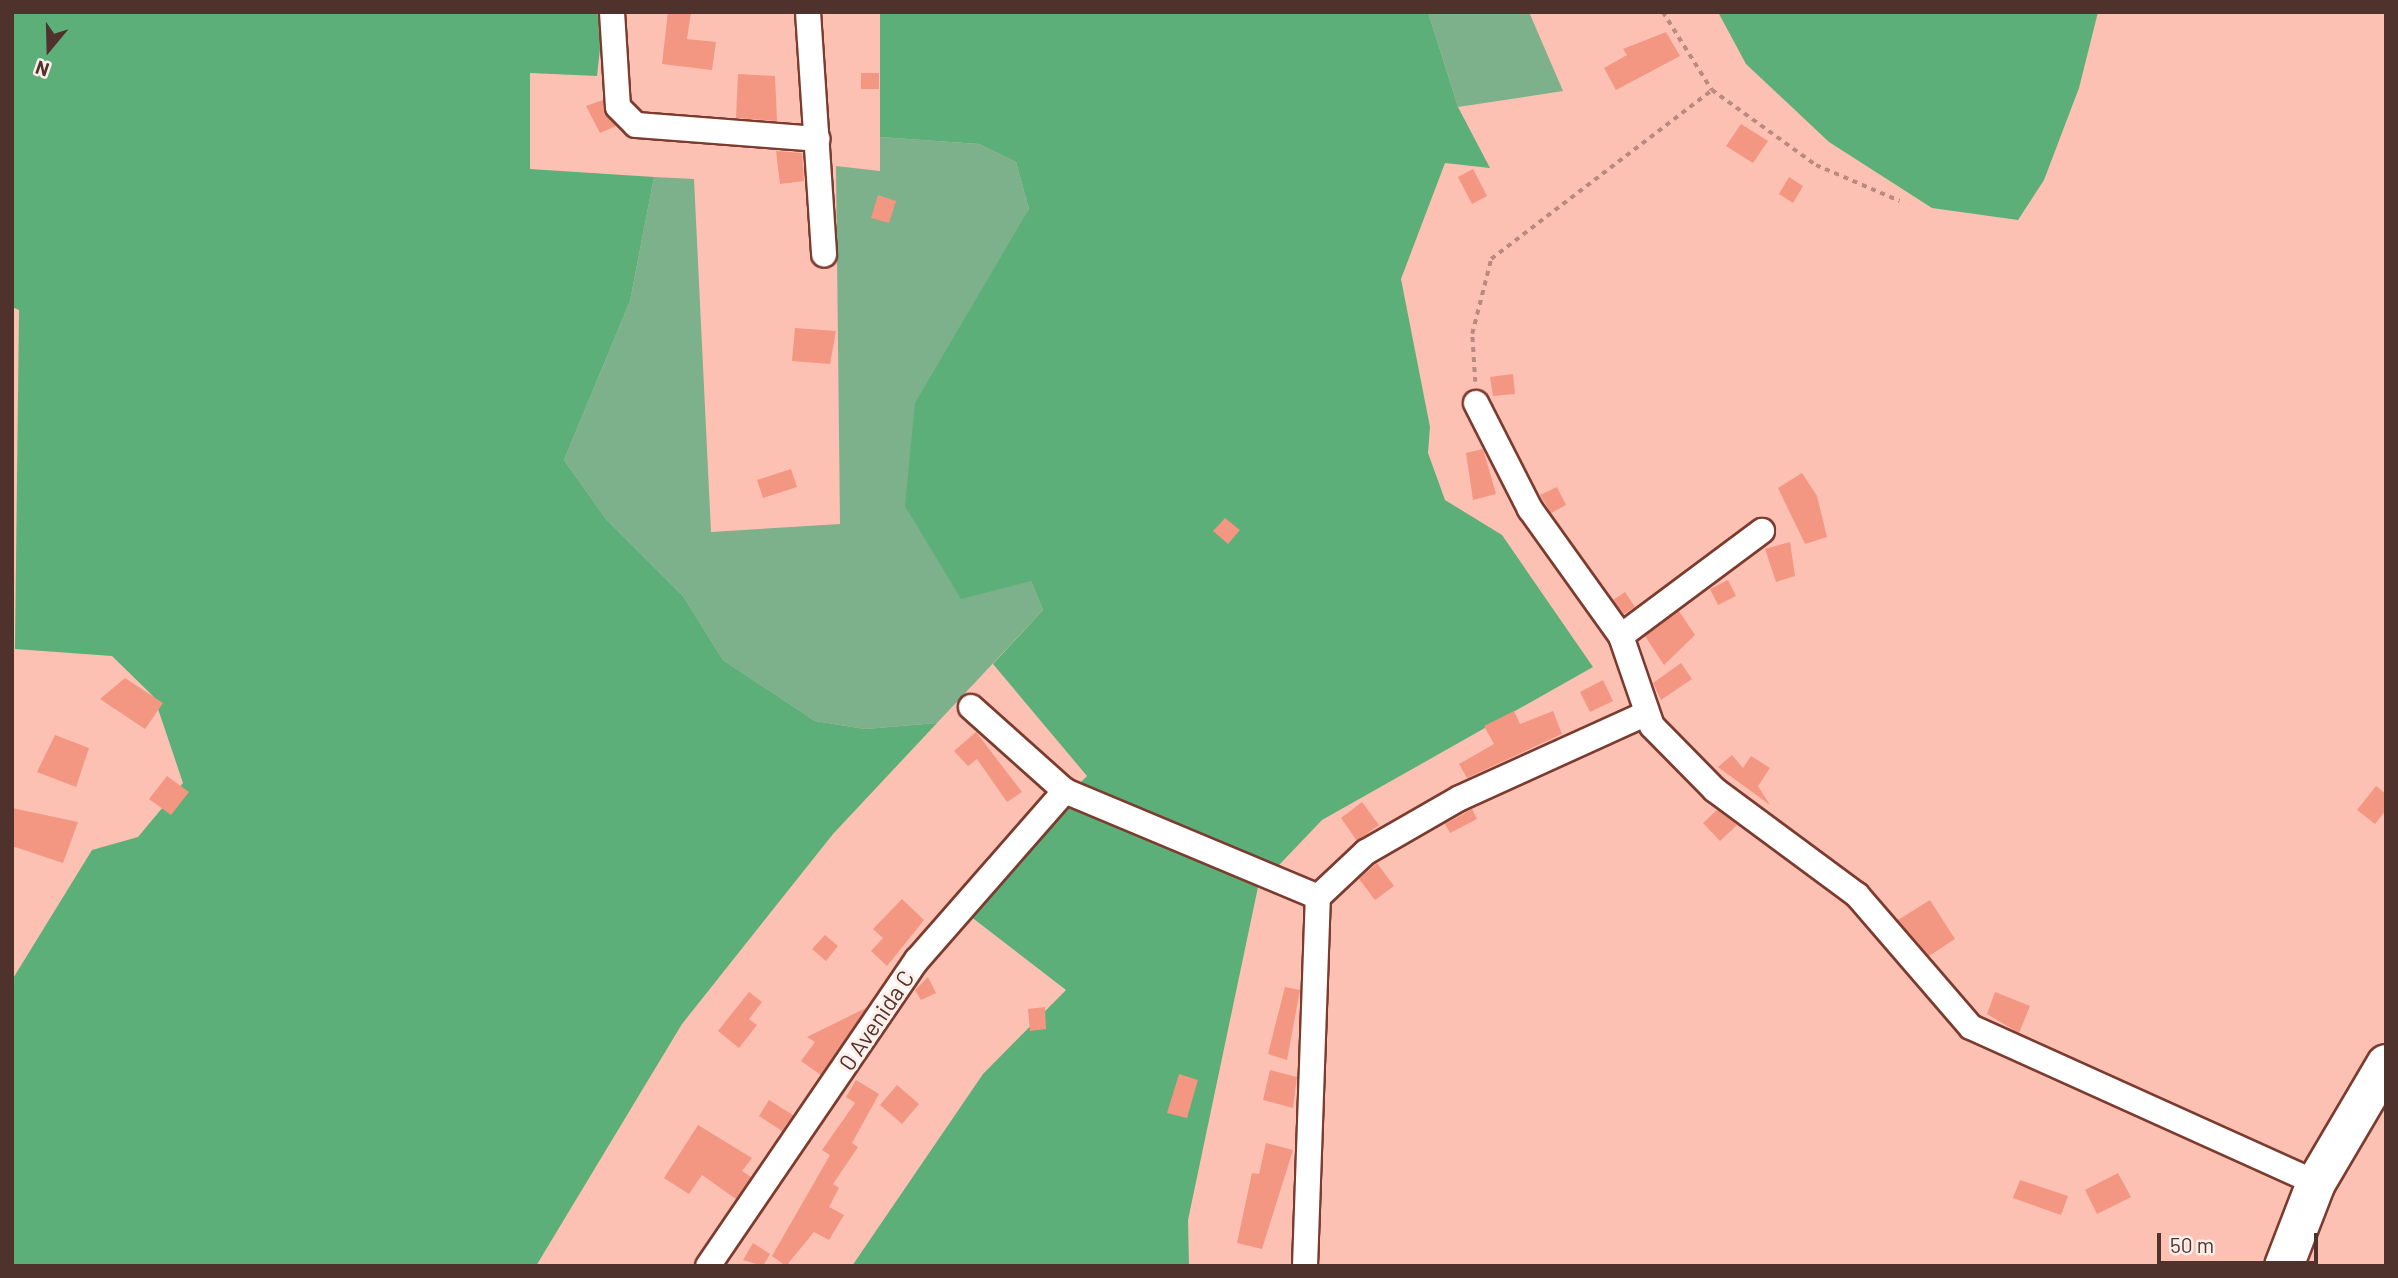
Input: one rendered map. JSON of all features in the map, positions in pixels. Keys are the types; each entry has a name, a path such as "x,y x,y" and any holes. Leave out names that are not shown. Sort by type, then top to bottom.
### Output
{"main road":[{"path":"2284,1266 2316,1183 2386,1063"}],"street":[{"path":"612,12 618,107 636,125 817,139"},
{"path":"808,12 824,254"},
{"path":"1476,403 1530,509 1621,636 1639,675 1645,714 1715,790 1857,895 1971,1027 2316,1183"},
{"path":"1621,636 1762,531"},
{"path":"971,707 1065,791 1318,897"},
{"path":"1305,1266 1318,897 1366,852 1460,798 1645,714"},
{"name":"0 Avenida C","path":"708,1266 917,960 1065,791"}],"path":[{"path":"1663,12 1712,90 1816,165 1899,201"},
{"path":"1476,403 1472,334 1491,259 1712,90"}],"green space":[{"path":"12,12 604,12 597,76 530,73 530,169 654,177 630,301 564,460 606,519 683,596 723,660 815,721 865,729 937,723 833,834 682,1024 536,1266 12,1266 12,980 92,850 138,837 183,783 154,697 112,656 15,649 19,310 12,307"},
{"path":"880,12 1428,12 1458,107 1490,168 1445,163 1401,279 1430,427 1428,453 1445,500 1502,535 1593,667 1322,820 1258,887 1188,1220 1189,1266 852,1266 983,1074 1066,990 957,906 1087,776 993,664 1043,610 1031,581 961,599 905,506 915,403 1029,209 1016,162 979,144 880,137"},
{"path":"1428,12 1529,12 1563,91 1458,107"},
{"path":"1718,12 2098,12 2079,88 2044,180 2018,220 1932,208 1829,142 1746,64"},
{"path":"880,137 979,144 1016,162 1029,209 999,267 1031,581 1043,610 937,723 865,729 815,721 723,660 683,596 606,519 564,460 630,301 654,177 694,179 711,532 840,524 836,166 880,171"}],"building":[{"path":"668,12 691,12 687,39 716,42 712,70 662,64"},
{"path":"1666,32 1680,56 1616,90 1604,68 1627,55 1623,49"},
{"path":"861,73 879,73 879,89 861,89"},
{"path":"738,74 775,76 777,121 736,118"},
{"path":"603,100 616,126 600,133 586,106"},
{"path":"1741,124 1768,141 1753,163 1726,146"},
{"path":"776,151 802,153 804,181 780,184"},
{"path":"1473,169 1487,196 1472,204 1458,177"},
{"path":"1789,177 1803,186 1793,203 1779,194"},
{"path":"878,195 896,201 889,223 871,218"},
{"path":"795,328 836,331 830,364 792,361"},
{"path":"1513,374 1515,394 1493,396 1490,377"},
{"path":"1483,449 1496,494 1473,500 1466,453"},
{"path":"791,469 797,487 763,498 757,480"},
{"path":"1802,473 1817,496 1827,537 1805,544 1778,488"},
{"path":"1557,487 1566,505 1551,513 1540,495"},
{"path":"1225,518 1240,530 1228,544 1213,531"},
{"path":"1790,542 1795,576 1776,582 1765,549"},
{"path":"1728,580 1736,596 1718,605 1710,589"},
{"path":"1625,592 1635,607 1624,614 1613,600"},
{"path":"1679,611 1695,635 1664,665 1645,636"},
{"path":"1681,663 1692,679 1661,700 1653,683"},
{"path":"125,678 163,703 145,729 100,699"},
{"path":"1603,680 1613,701 1590,712 1580,692"},
{"path":"1514,711 1520,724 1553,711 1562,734 1467,778 1459,764 1494,744 1484,726"},
{"path":"976,732 1022,792 1007,802 977,759 968,766 954,751"},
{"path":"55,735 89,748 76,787 37,772"},
{"path":"1732,755 1743,768 1751,756 1770,768 1758,786 1770,805 1718,767"},
{"path":"167,776 189,792 171,815 149,799"},
{"path":"2376,786 2386,794 2386,810 2375,824 2357,810"},
{"path":"1362,802 1379,825 1357,841 1341,818"},
{"path":"12,808 78,822 63,863 12,846"},
{"path":"1472,809 1477,819 1450,833 1445,824"},
{"path":"1717,810 1737,825 1720,841 1703,823"},
{"path":"1377,863 1394,886 1375,900 1359,879"},
{"path":"902,899 924,920 887,966 871,951 883,938 873,929"},
{"path":"1930,900 1955,939 1929,956 1898,920"},
{"path":"825,935 838,946 826,961 812,949"},
{"path":"928,977 936,993 921,1000 915,990"},
{"path":"1285,987 1300,990 1287,1060 1268,1054"},
{"path":"749,992 762,1002 749,1019 757,1025 739,1048 718,1031"},
{"path":"1995,992 2030,1006 2019,1033 1987,1014"},
{"path":"1045,1007 1046,1029 1030,1031 1028,1009"},
{"path":"866,1008 821,1075 801,1061 815,1042 807,1037"},
{"path":"1270,1070 1297,1077 1293,1108 1263,1100"},
{"path":"1179,1074 1198,1080 1187,1118 1167,1113"},
{"path":"856,1080 879,1094 852,1143 858,1147 833,1184 839,1188 829,1207 844,1215 829,1240 814,1232 786,1266 772,1256 830,1155 822,1150 855,1103 846,1097"},
{"path":"897,1085 919,1104 902,1124 880,1105"},
{"path":"769,1100 793,1115 782,1131 759,1116"},
{"path":"698,1125 752,1158 742,1171 751,1177 736,1199 702,1175 689,1194 664,1178"},
{"path":"1266,1143 1293,1150 1262,1249 1237,1243 1252,1173 1259,1174"},
{"path":"2118,1173 2131,1197 2097,1214 2085,1190"},
{"path":"2020,1180 2068,1196 2061,1215 2013,1198"},
{"path":"753,1243 770,1254 763,1266 743,1260"}]}
